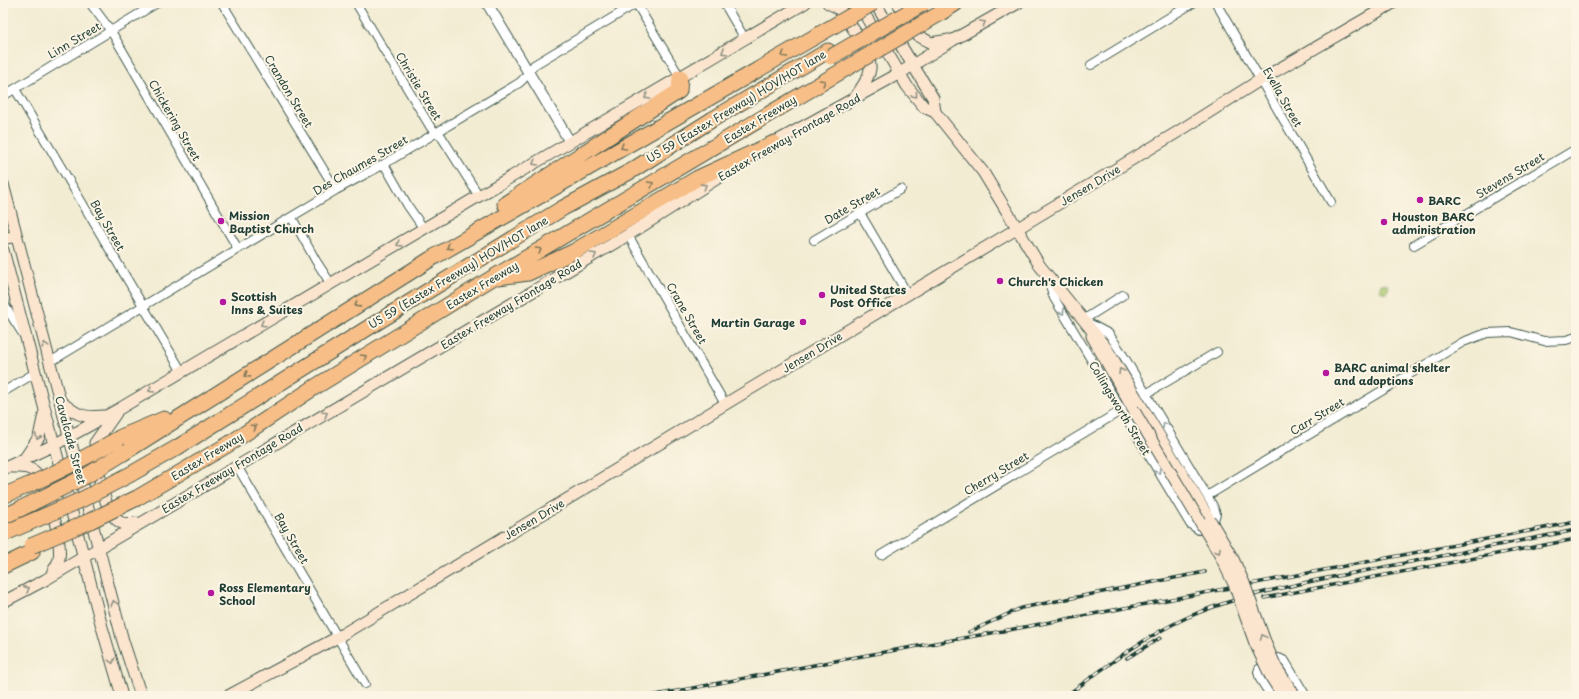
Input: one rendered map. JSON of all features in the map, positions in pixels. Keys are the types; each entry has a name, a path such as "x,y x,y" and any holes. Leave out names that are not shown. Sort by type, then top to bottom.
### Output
{"highway":[{"path":"3,517 86,476 471,234 874,3"},
{"name":"US 59 (Eastex Freeway) HOV/HOT lane","path":"3,534 81,500 178,447 364,330 563,208 631,171 713,119 829,54 910,3"},
{"path":"829,54 924,3"},
{"name":"Eastex Freeway","path":"3,557 31,549 137,498 229,444 315,387 494,277 956,3"},
{"path":"471,234 487,216 679,91 680,77"},
{"path":"494,277 528,273 573,252 698,178 774,143"},
{"path":"10,493 81,461 121,437 207,400"},
{"path":"3,566 31,549"}],"main road":[{"path":"6,468 70,437 119,409 805,3"},
{"path":"828,3 836,6 841,11 864,49 870,63 868,75 854,98"},
{"name":"Collingsworth Street","path":"858,3 907,86 924,107 935,112 983,172 1027,246 1048,276 1083,320 1100,353 1136,405 1233,559 1244,583 1267,647 1276,667 1295,696"},
{"name":"Collingsworth Street","path":"874,3 933,98 935,112"},
{"path":"898,3 917,35 931,43 953,40"},
{"name":"Eastex Freeway Frontage Road","path":"3,602 141,523 628,235 774,143 900,73 953,40 1018,3"},
{"name":"Jensen Drive","path":"228,696 338,637 1176,134 1260,80 1393,3"},
{"name":"Cavalcade Street","path":"3,184 123,641 141,696"},
{"path":"3,239 16,236"},
{"name":"Cavalcade Street","path":"3,250 83,557 122,696"},
{"path":"60,401 79,416 89,417 108,415"},
{"name":"Collingsworth Street","path":"1136,405 1221,556 1234,584 1255,643 1271,677 1283,696"},
{"path":"119,409 101,432 95,443 97,471 104,495 113,516 122,523 141,523"},
{"path":"22,461 39,437 44,410"},
{"path":"6,468 28,468 36,472 45,484 60,542 59,560 50,576"},
{"path":"107,645 123,641"}],"street":[{"name":"Chickering Street","path":"90,3 111,31 238,249"},
{"name":"Linn Street","path":"3,96 157,3"},
{"name":"Crandon Street","path":"222,3 336,190"},
{"name":"Christie Street","path":"356,3 431,128 441,136 479,196"},
{"path":"487,3 570,142"},
{"name":"Des Chaumes Street","path":"50,362 292,218 336,190 437,133 524,80 534,65 636,3"},
{"path":"636,3 680,77"},
{"path":"724,3 745,39"},
{"path":"1091,66 1193,3"},
{"name":"Evella Street","path":"1216,3 1331,202"},
{"name":"Bay Street","path":"15,89 182,372"},
{"name":"Stevens Street","path":"1414,246 1576,149"},
{"path":"384,164 408,206 424,229"},
{"name":"Date Street","path":"814,240 901,189"},
{"path":"860,213 908,295"},
{"path":"292,218 316,261 331,284"},
{"name":"Crane Street","path":"628,235 725,404"},
{"name":"Collingsworth Street","path":"1048,276 1054,298 1136,405 1207,496 1215,510 1216,517 1212,522 1200,529 1196,529 1188,521 1136,405 1109,334 1083,320"},
{"path":"1083,320 1123,295"},
{"path":"3,303 26,338"},
{"name":"Carr Street","path":"1207,496 1462,342 1487,333 1511,332 1544,341 1566,340 1576,337"},
{"name":"Cherry Street","path":"881,555 1136,405 1217,352"},
{"path":"3,392 35,373"},
{"name":"Bay Street","path":"237,466 365,684"},
{"path":"1270,696 1260,679 1258,672 1259,669 1268,663 1279,658 1285,661 1306,696"}],"green space":[{"path":"1384,283 1389,288 1384,293 1379,288"}],"railway":[{"path":"651,696 1014,629 1576,522"},
{"path":"1066,696 1124,654 1154,635 1186,618 1218,605 1284,587 1317,580 1576,530"},
{"path":"1264,598 1576,539"},
{"path":"969,632 1021,608 1205,572"},
{"path":"1127,658 1160,638"}],"place":[{"name":"BARC","path":"1420,200"},
{"name":"Mission Baptist Church","path":"221,221"},
{"name":"Houston BARC administration","path":"1384,222"},
{"name":"Church's Chicken","path":"1000,281"},
{"name":"United States Post Office","path":"822,295"},
{"name":"Scottish Inns & Suites","path":"223,302"},
{"name":"Martin Garage","path":"803,322"},
{"name":"BARC animal shelter and adoptions","path":"1326,373"},
{"name":"Ross Elementary School","path":"211,593"}]}
